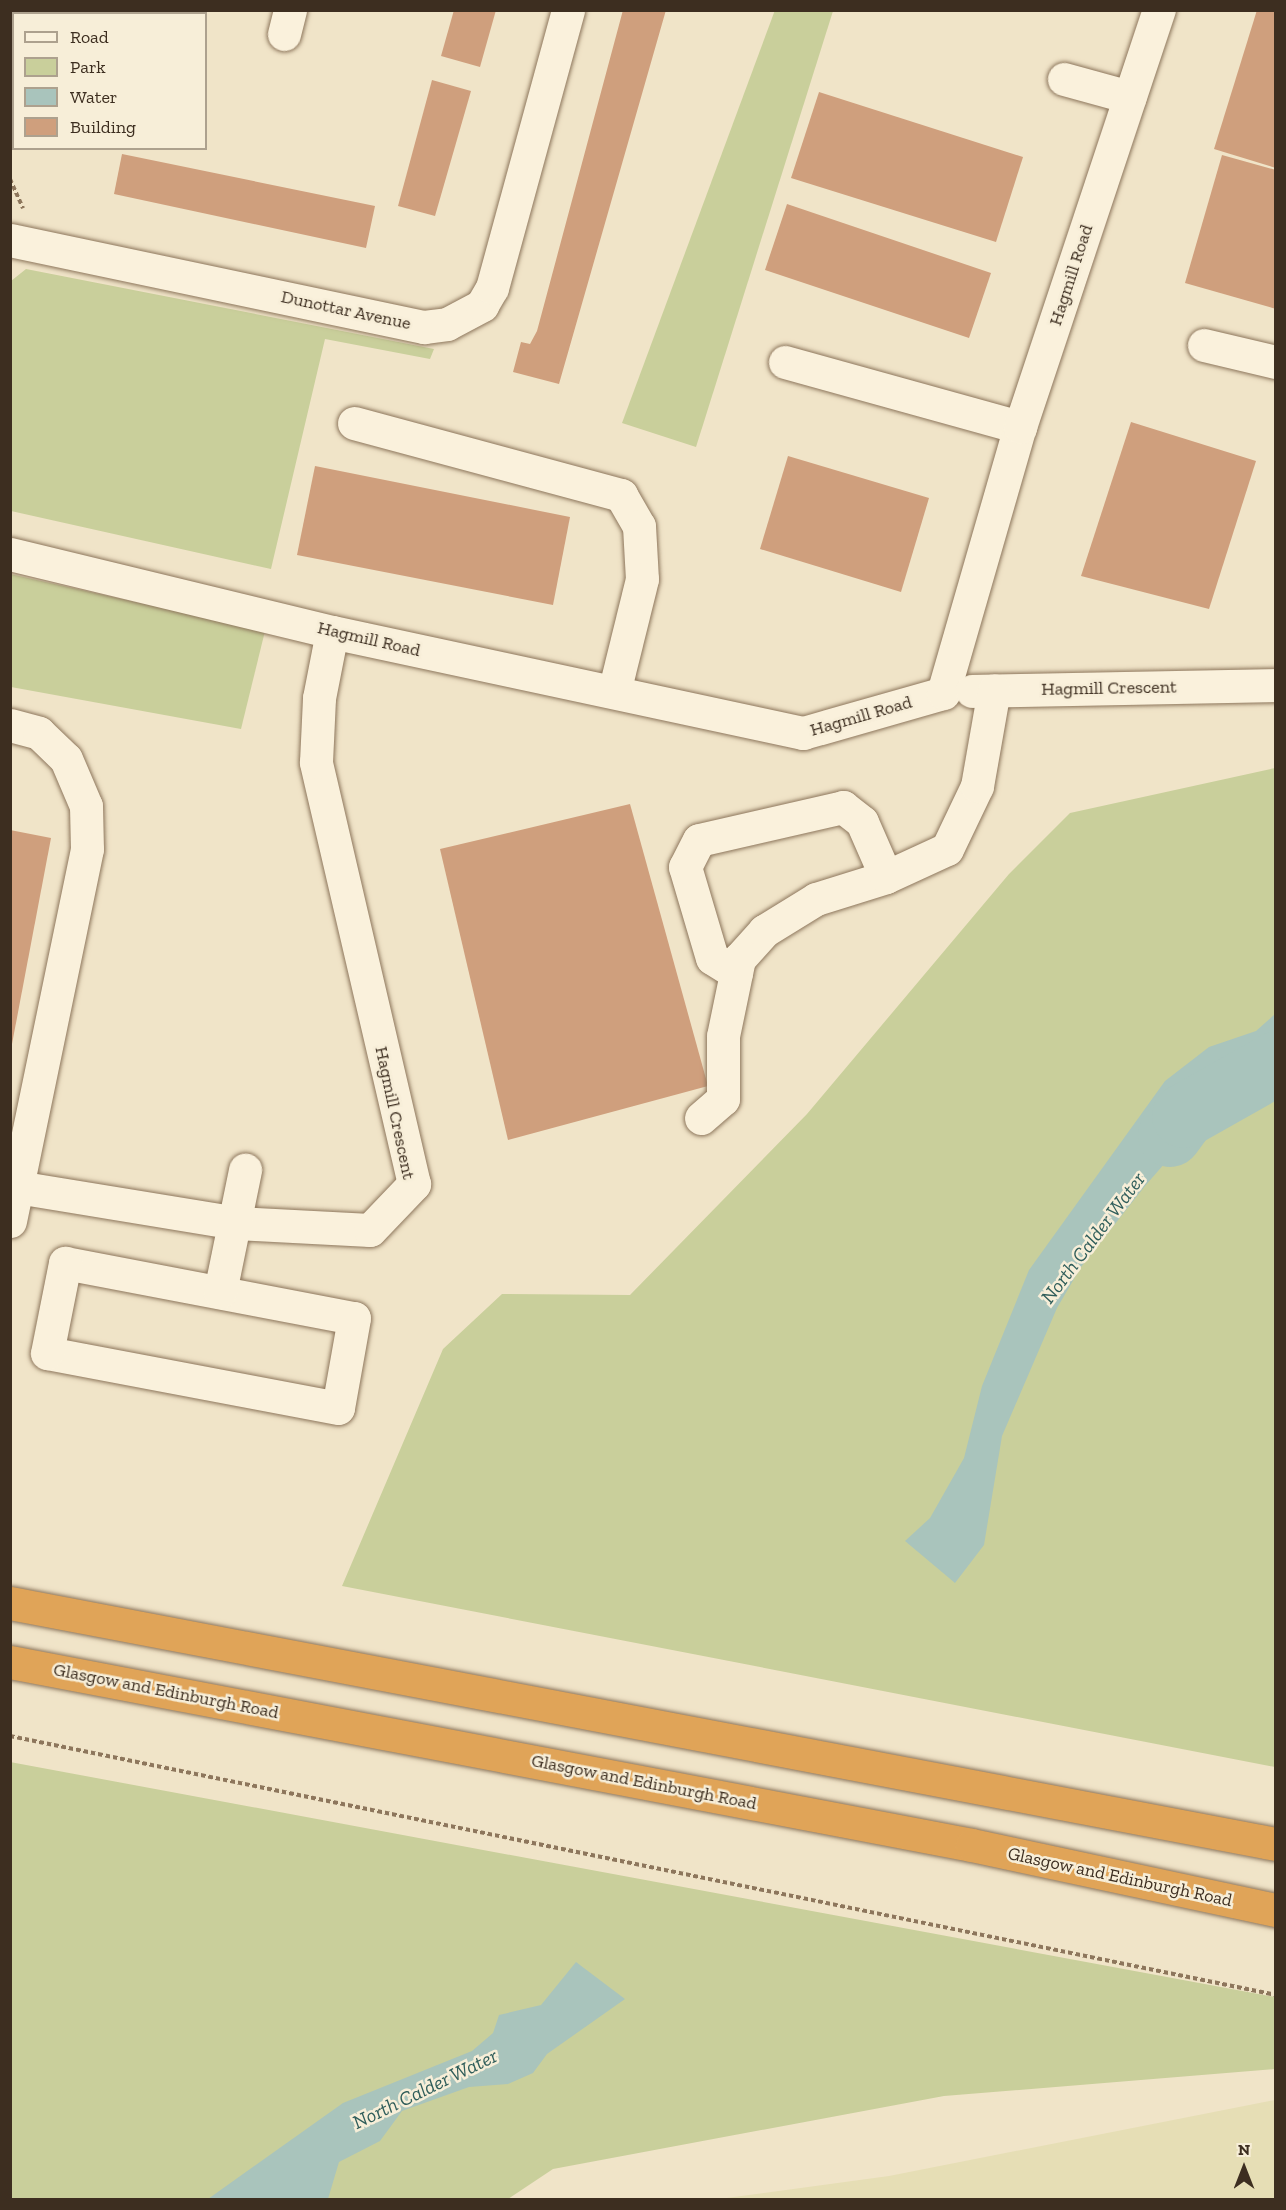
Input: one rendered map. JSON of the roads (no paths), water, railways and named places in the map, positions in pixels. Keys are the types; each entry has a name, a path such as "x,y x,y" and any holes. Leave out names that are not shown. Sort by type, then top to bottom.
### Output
{"highway":[{"path":"10,1603 1275,1844"},
{"name":"Glasgow and Edinburgh Road","path":"10,1662 972,1845 1275,1910"}],"street":[{"name":"Dunottar Avenue","path":"10,240 424,327 447,324 482,305 492,288 568,10"},
{"name":"Hagmill Road","path":"10,554 332,632 803,733 943,693 1020,427 1159,10"},
{"path":"1064,80 1130,97"},
{"path":"1204,345 1275,362"},
{"path":"786,362 1020,427"},
{"path":"354,423 621,495 639,526 642,579 614,692"},
{"name":"Hagmill Crescent","path":"17,1187 236,1223 370,1230 414,1184 316,762 319,698 332,632"},
{"name":"Hagmill Crescent","path":"943,693 1275,685"},
{"path":"701,1118 723,1099 723,1036 739,959 764,931 816,898 886,877 947,849 977,786 994,690"},
{"path":"10,725 39,733 66,759 86,806 87,849 10,1221"},
{"path":"736,973 712,958 685,867 699,840 843,807 862,822 886,877"},
{"path":"220,1292 236,1223 245,1170"},
{"path":"65,1263 220,1292 354,1318 338,1408 47,1353 65,1263"}],"water":[{"path":"1275,1014 1275,1052 1199,1124 1145,1186 1081,1267 1057,1308 1002,1436 984,1545 955,1583 905,1541 930,1518 964,1458 982,1386 1029,1270 1165,1081 1209,1047 1256,1031"},
{"path":"576,1962 625,1999 547,2054 533,2073 508,2084 469,2087 402,2111 380,2141 339,2162 328,2199 208,2199 343,2103 472,2051 493,2033 499,2015 541,2005"}],"waterway":[{"name":"North Calder Water","path":"1170,1135 1184,1116 1276,1064"}]}
